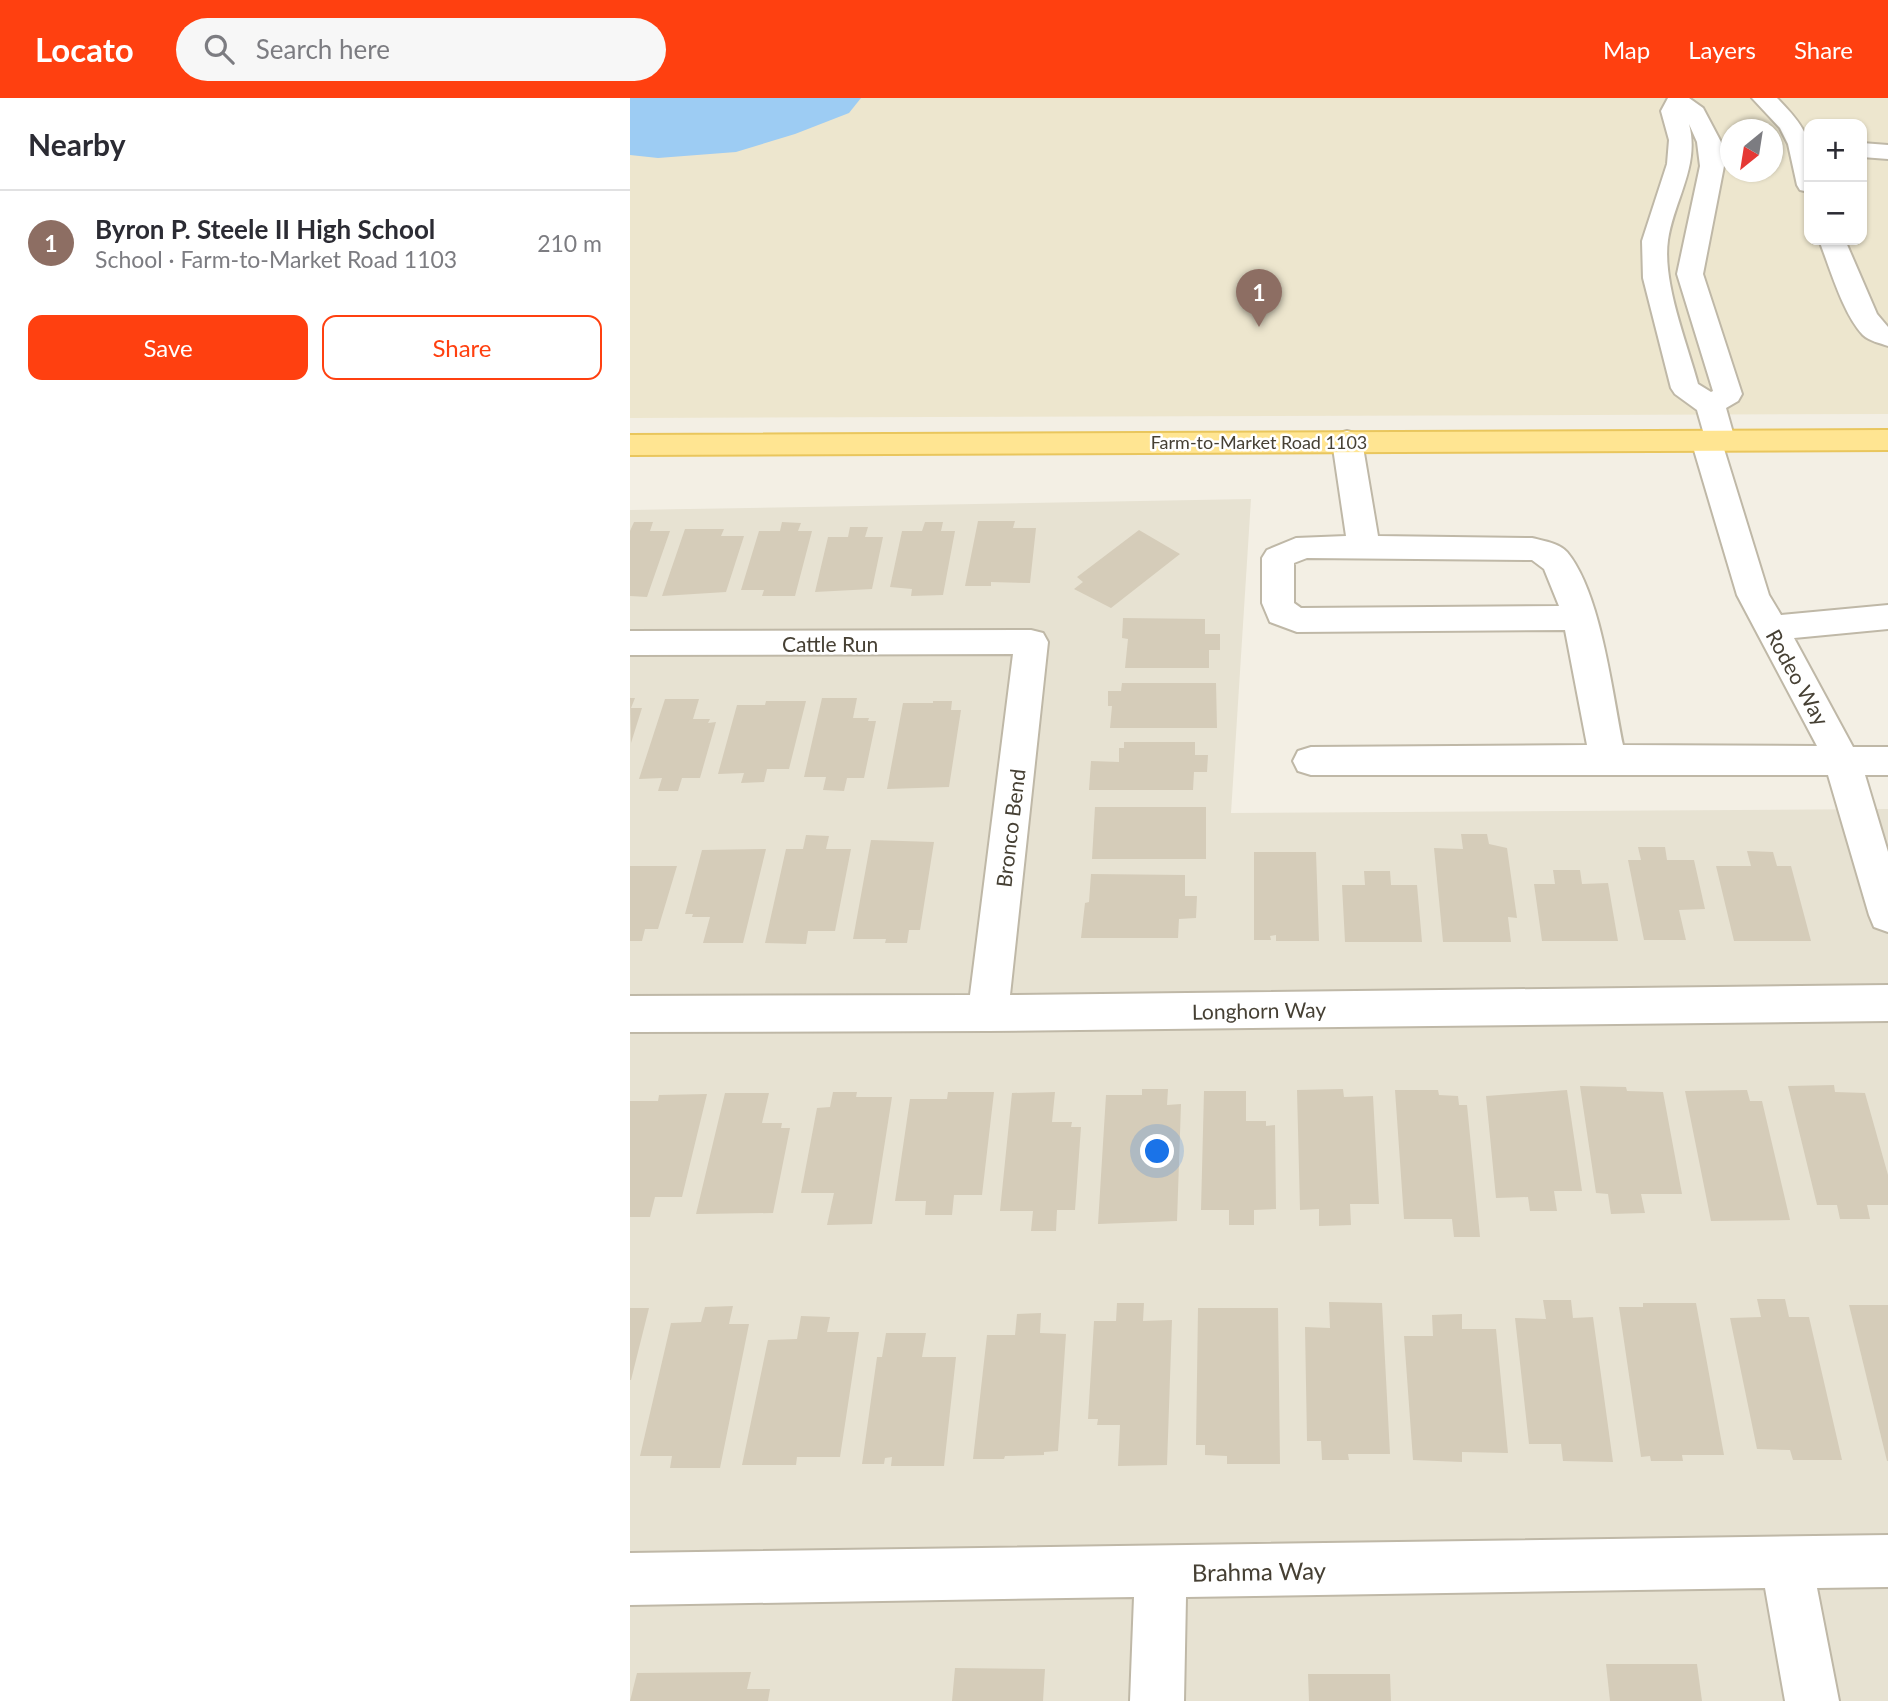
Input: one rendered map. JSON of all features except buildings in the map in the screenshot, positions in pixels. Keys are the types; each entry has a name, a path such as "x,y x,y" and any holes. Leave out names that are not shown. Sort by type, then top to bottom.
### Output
{"main road":[{"name":"Farm-to-Market Road 1103","path":"630,445 1888,440"}],"street":[{"path":"1764,98 1804,144"},
{"path":"1678,100 1673,111 1707,142 1712,166 1690,274 1728,394 1710,405 1685,388 1656,278 1655,241 1678,164 1707,142"},
{"path":"1783,145 1804,145"},
{"path":"1867,150 1888,152"},
{"path":"1834,245 1868,322 1874,331 1888,337"},
{"name":"Rodeo Way","path":"1710,405 1713,440 1753,595 1812,699 1842,760 1888,915"},
{"path":"1347,441 1364,547"},
{"path":"1578,618 1297,620 1282,613 1278,603 1278,558 1285,552 1296,549 1364,547 1532,549 1546,552 1557,562 1574,599 1608,759"},
{"path":"1771,628 1888,617"},
{"name":"Cattle Run","path":"630,643 1031,642"},
{"name":"Bronco Bend","path":"989,1013 1031,642"},
{"path":"1311,761 1888,761"},
{"name":"Longhorn Way","path":"630,1014 989,1013 1888,1003"},
{"name":"Brahma Way","path":"630,1579 1888,1561"},
{"path":"1786,1562 1812,1701"},
{"path":"1157,1701 1161,1573"}],"shaded area":[{"path":"630,98 1888,98 1888,414 630,418"},
{"path":"1251,499 1231,813 1888,809 1888,1701 630,1701 630,510"}],"water":[{"path":"630,98 861,98 849,113 795,134 736,152 658,158 630,155"}],"place":[{"name":"Byron P. Steele II High School","path":"1259,327"}]}
